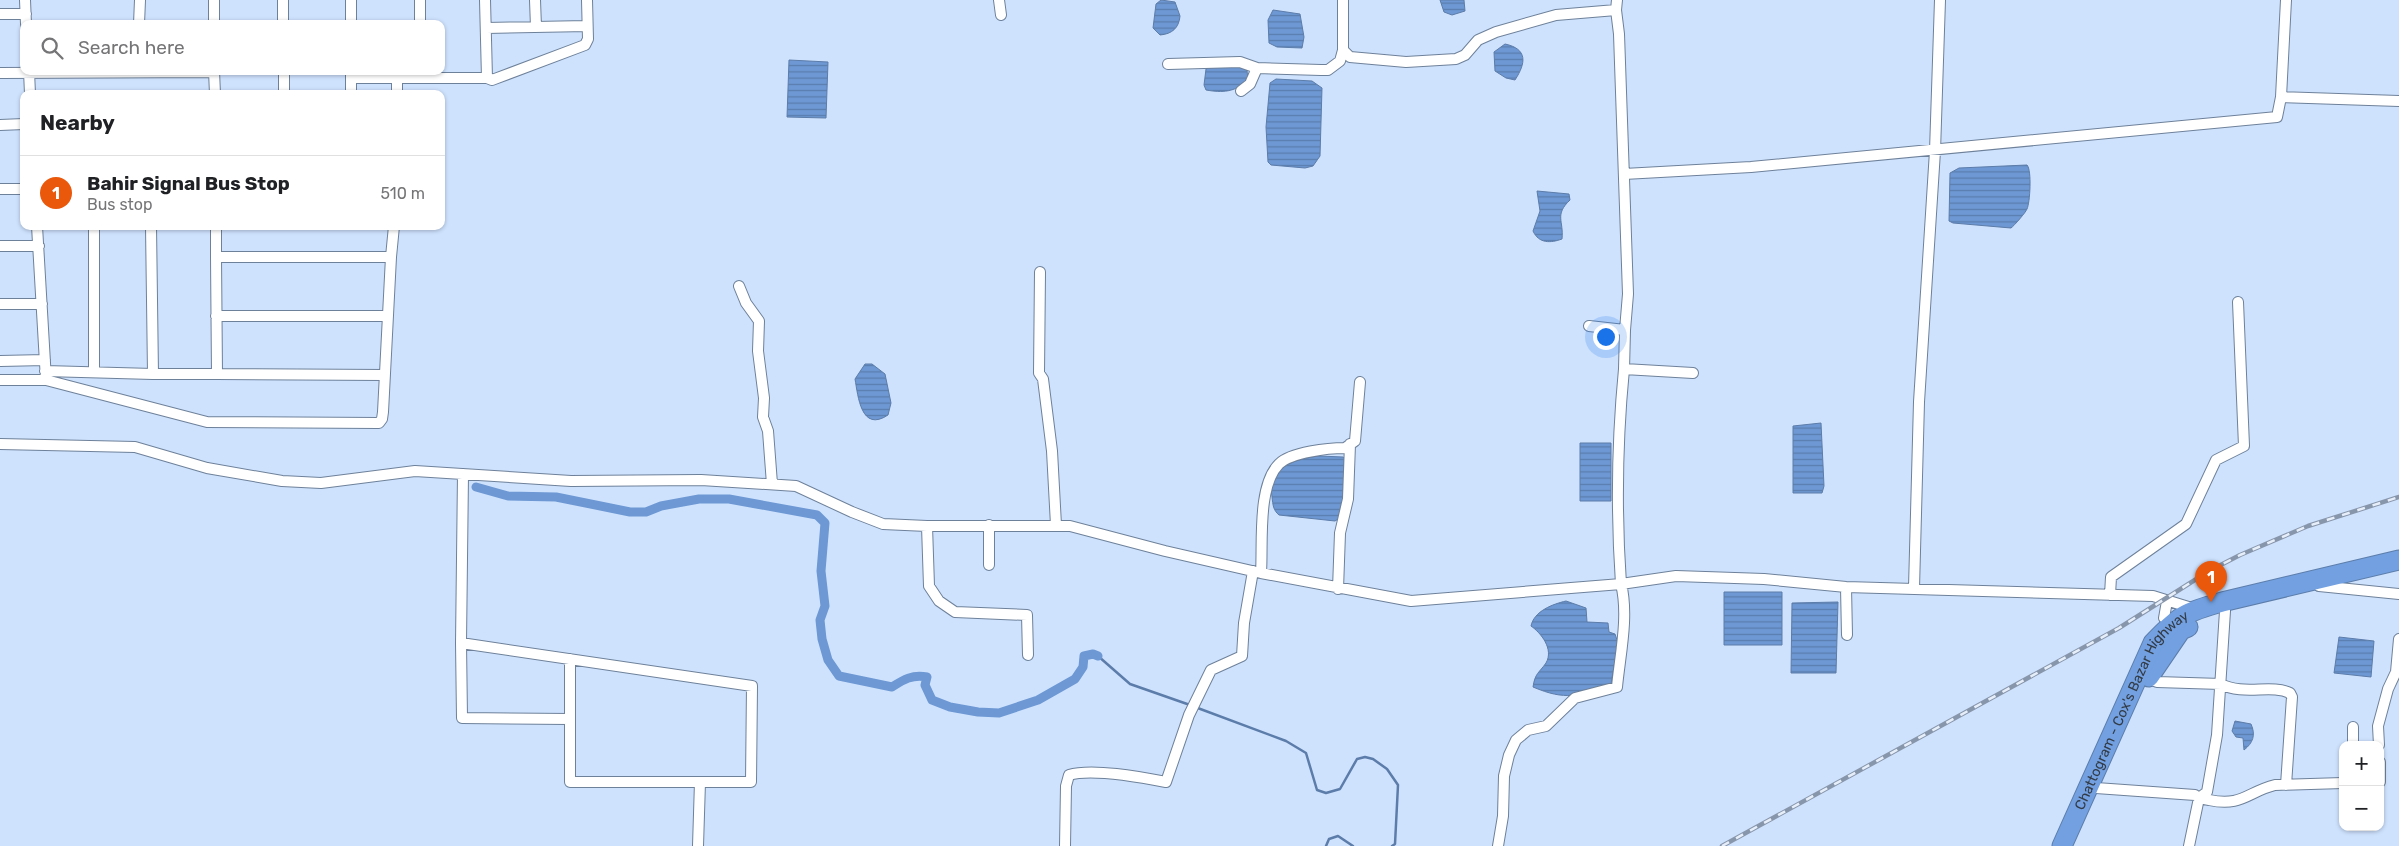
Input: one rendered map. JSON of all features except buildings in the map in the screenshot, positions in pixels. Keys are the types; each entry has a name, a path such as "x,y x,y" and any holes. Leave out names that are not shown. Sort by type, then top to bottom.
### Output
{"highway":[{"path":"2070,846 2148,678 2180,630 2224,607 2399,560"},
{"path":"2318,583 2399,571"},
{"name":"Chattogram - Cox's Bazar Highway","path":"2062,846 2154,642 2175,620 2196,609 2224,607"}],"street":[{"path":"0,14 26,19 25,0"},
{"path":"139,20 140,0"},
{"path":"214,0 214,20"},
{"path":"283,0 283,20"},
{"path":"351,0 351,20"},
{"path":"420,0 420,20"},
{"path":"486,0 487,78"},
{"path":"535,0 536,27"},
{"path":"437,75 487,78 492,80 585,45 588,39 587,0"},
{"path":"999,0 1002,15"},
{"path":"1168,64 1240,62 1256,68 1328,70 1340,61 1343,50 1344,0"},
{"path":"1914,588 1919,402 1935,151 1940,0"},
{"path":"1624,174 1751,168 2277,117 2281,97 2286,0"},
{"path":"1343,50 1350,57 1406,62 1456,59 1465,55 1478,40 1496,32 1556,14 1616,5 1628,294 1624,369 1618,427 1617,477 1623,626 1617,687 1575,698 1546,726 1528,730 1516,740 1509,755 1504,776 1503,816 1498,846"},
{"path":"486,28 588,26"},
{"path":"1241,91 1250,84 1256,68"},
{"path":"0,73 20,72"},
{"path":"29,75 30,90"},
{"path":"214,75 215,90"},
{"path":"284,75 284,90"},
{"path":"351,90 351,75 397,77 412,75"},
{"path":"396,90 397,77"},
{"path":"2281,97 2399,101"},
{"path":"0,125 20,124"},
{"path":"0,189 20,189"},
{"path":"38,230 46,376"},
{"path":"94,230 94,372"},
{"path":"151,230 152,374"},
{"path":"216,230 217,374"},
{"path":"46,376 208,422 319,421 375,423 382,419 394,230"},
{"path":"0,246 38,246"},
{"path":"216,258 391,257"},
{"path":"1040,272 1037,332 1039,372 1043,379 1052,451 1056,525"},
{"path":"739,286 746,303 759,321 758,351 764,398 763,417 768,431 772,484"},
{"path":"2110,595 2111,577 2186,524 2216,460 2244,446 2238,302"},
{"path":"0,304 42,304"},
{"path":"216,316 388,316"},
{"path":"1589,326 1625,330"},
{"path":"0,361 45,360"},
{"path":"1624,369 1693,373"},
{"path":"0,380 94,372 152,374 385,374"},
{"path":"1065,846 1066,786 1069,776 1081,772 1126,775 1166,782 1190,715 1211,670 1242,656 1244,623 1257,572 1267,486 1271,474 1280,463 1290,457 1330,448 1345,448 1355,440 1360,382"},
{"path":"0,444 135,447 208,468 282,481 337,481 415,471 571,481 701,480 796,486 883,524 927,526 1070,526 1165,551 1257,572 1338,589 1412,601 1621,584 1676,576 1764,579 1846,587 2153,596 2196,609"},
{"path":"1338,589 1340,533 1348,499 1350,444"},
{"path":"464,474 461,642 462,718 570,719"},
{"path":"989,525 989,565"},
{"path":"927,526 928,586 939,601 955,612 1027,616 1028,655"},
{"path":"2318,583 2399,594"},
{"path":"1846,587 1847,635"},
{"path":"2164,618 2167,601"},
{"path":"2189,846 2199,798 2207,792 2217,735 2224,607"},
{"path":"2379,741 2378,726 2388,689 2396,672 2399,640"},
{"path":"461,642 752,686 751,782 570,782 570,659"},
{"path":"2148,678 2157,682 2221,684 2244,690 2290,694 2292,697 2286,785"},
{"path":"2352,741 2353,727"},
{"path":"698,846 700,782"},
{"path":"2096,788 2195,794 2199,798 2224,803 2243,800 2264,788 2286,785 2339,783"}],"water":[{"path":"1161,0 1175,2 1180,16 1174,30 1160,35 1153,28 1156,4"},
{"path":"1440,0 1464,0 1465,11 1452,15 1444,12"},
{"path":"1273,10 1300,14 1304,37 1302,48 1277,47 1269,43 1268,20"},
{"path":"1505,44 1518,49 1523,58 1519,74 1515,80 1506,78 1495,71 1494,52"},
{"path":"789,60 828,62 826,118 787,117"},
{"path":"1237,65 1247,70 1248,81 1228,91 1206,90 1204,85 1206,69 1211,66"},
{"path":"1276,79 1312,81 1322,88 1320,156 1313,166 1305,168 1271,165 1268,162 1266,127 1270,83"},
{"path":"2027,165 2030,180 2028,206 2011,228 1953,223 1949,221 1950,173 1959,168"},
{"path":"1537,191 1569,194 1570,200 1565,205 1561,214 1562,239 1554,241 1542,240 1533,231 1540,211"},
{"path":"865,364 872,364 885,374 891,403 888,415 879,419 872,419 866,416 860,403 855,379"},
{"path":"1821,423 1824,486 1822,493 1793,493 1793,426"},
{"path":"1580,443 1611,443 1611,501 1580,501"},
{"path":"1319,456 1343,457 1348,460 1344,502 1340,518 1335,521 1279,515 1274,507 1272,497 1274,478 1278,472 1292,462"},
{"path":"1724,592 1782,592 1782,645 1724,645"},
{"path":"1566,601 1586,608 1587,622 1608,623 1609,632 1615,634 1618,643 1611,684 1572,695 1554,694 1533,687 1536,676 1546,663 1548,652 1542,637 1531,626 1540,612 1555,604"},
{"path":"1838,602 1836,673 1791,673 1792,603"},
{"path":"2339,637 2374,641 2371,677 2334,673"},
{"path":"2235,721 2251,724 2253,728 2253,738 2250,745 2244,750 2243,738 2236,737 2232,731"}],"waterway":[{"path":"476,487 508,496 556,497 630,512 646,512 661,506 699,499 729,499 817,515 825,523 821,571 825,606 820,620 822,639 828,660 839,676 892,687 912,677 927,677 925,685 932,700 950,707 978,712 999,713 1038,700 1075,679 1083,667 1084,656 1093,654 1098,656"},
{"path":"1098,656 1130,684 1190,705"},
{"path":"1195,707 1286,741 1306,753 1317,790 1326,793 1340,789 1357,759 1365,757 1373,759 1387,769 1398,785 1395,844 1392,846"},
{"path":"1326,846 1329,839 1338,836 1353,846"}],"railway":[{"path":"1722,846 2119,628 2209,571 2240,555 2308,526 2399,497"}],"place":[{"name":"Bahir Signal Bus Stop","path":"2211,602"}]}
